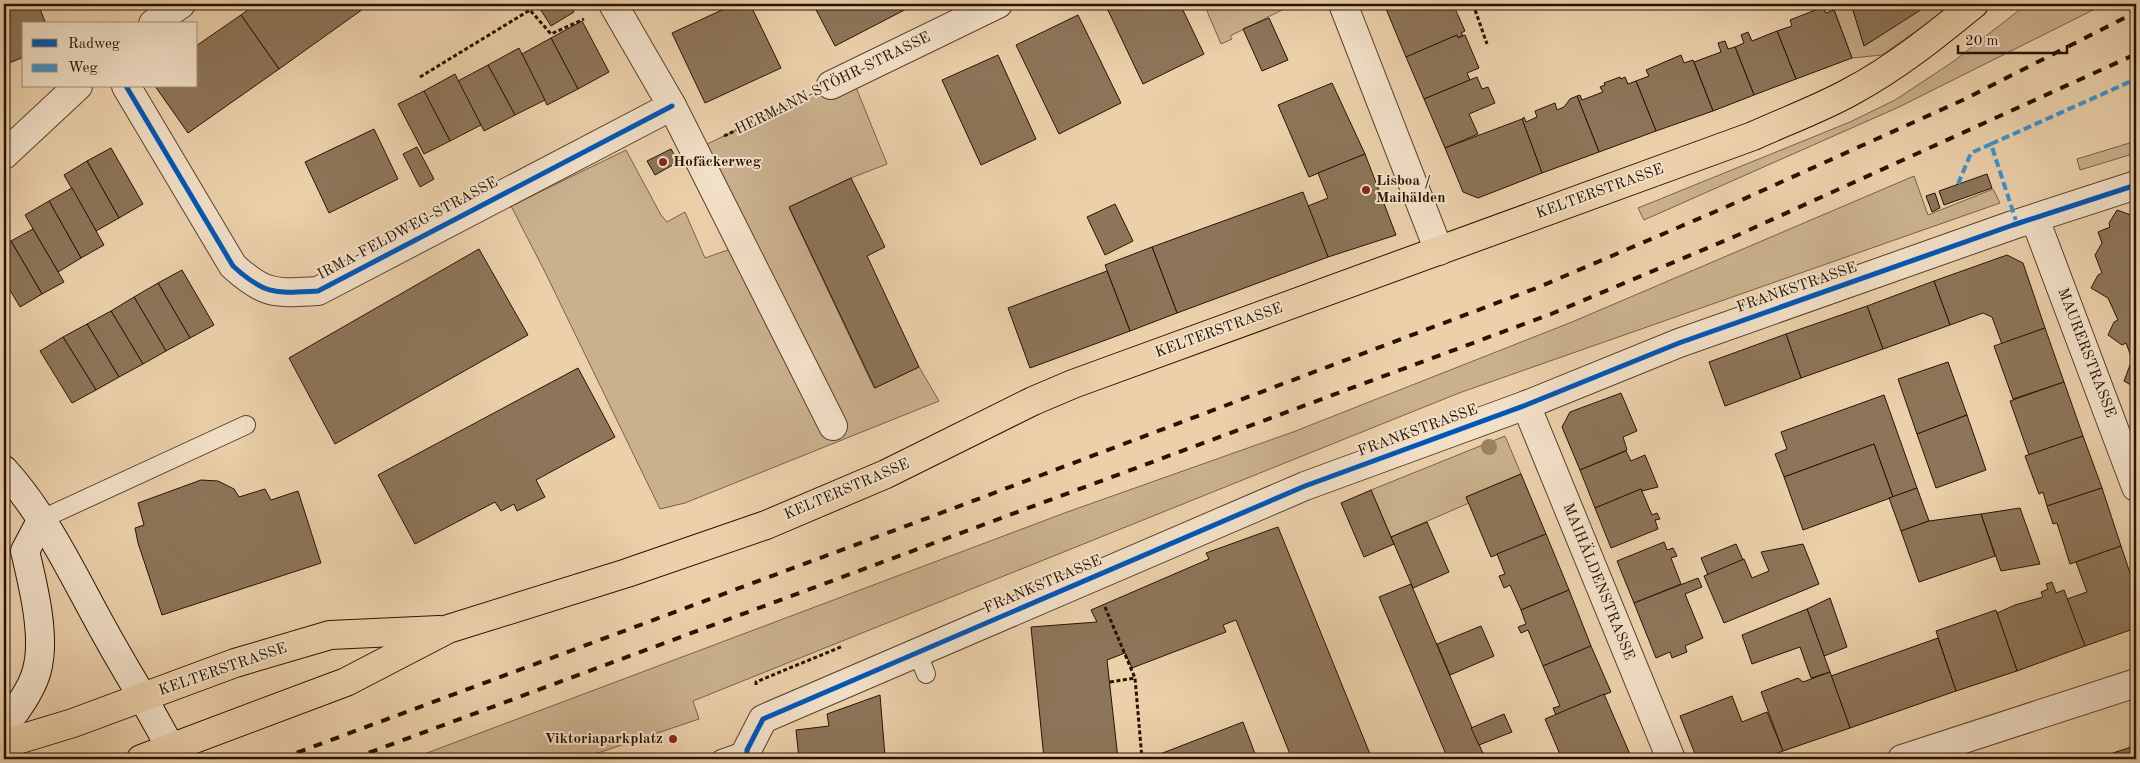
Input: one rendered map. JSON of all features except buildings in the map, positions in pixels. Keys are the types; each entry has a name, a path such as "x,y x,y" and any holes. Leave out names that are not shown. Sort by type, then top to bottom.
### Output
{"main road":[{"name":"KELTERSTRASSE","path":"141,759 173,754 346,682 448,629 627,573 766,525 904,466 1033,401 1065,388 1753,136 1823,105 1872,80 1912,54 1974,4"},
{"name":"KELTERSTRASSE","path":"4,744 144,698 235,663 330,635 448,629"}],"street":[{"path":"156,22 181,4"},
{"name":"HERMANN-STÖHR-STRASSE","path":"831,85 968,10 998,4"},
{"path":"1343,4 1439,250"},
{"path":"613,5 672,106 833,426"},
{"path":"4,155 76,88"},
{"name":"IRMA-FELDWEG-STRASSE","path":"127,88 233,266 252,283 278,293 318,291 672,106"},
{"name":"FRANKSTRASSE","path":"747,755 763,719 922,663 1092,578 1305,486 1526,405 1680,343 2136,185"},
{"name":"MAURERSTRASSE","path":"2035,219 2136,487"},
{"name":"MAIHÄLDENSTRASSE","path":"1526,405 1671,759"},
{"path":"4,470 42,519 110,642 144,698 173,754"},
{"path":"4,726 20,707 37,670 40,637 33,583 25,551 42,519"},
{"path":"1902,759 2136,683"}],"lane":[{"path":"42,519 246,425"},
{"path":"720,759 747,755"}],"path":[{"path":"1473,4 1487,44"},
{"path":"420,77 530,10 551,34 613,5"},
{"path":"1092,578 1135,678 1142,759"},
{"path":"1110,682 1135,678"}],"shaded area":[{"path":"1204,4 1294,4 1230,36 1232,39 1221,44"},
{"path":"1832,4 1952,4 1952,6 1882,55 1852,58"},
{"path":"2027,4 2105,4 1899,107 1644,220 1638,208 1850,122 1895,100 1954,61"},
{"path":"851,75 887,164 851,178 789,208 874,388 919,367 939,401 685,503 660,509 511,206 626,150 661,215 667,222 685,212 705,258 742,245 705,145"},
{"path":"2136,141 2136,153 2080,170 2077,159"},
{"path":"1914,176 1928,215 1993,189 2000,203 1459,393 693,701 699,719 580,759 411,759 1070,511 1293,432 1572,322"},
{"path":"1505,436 1521,474 1466,497 1469,503 1391,537 1371,490"}],"railway":[{"path":"280,759 949,510 1539,287 1726,207 1965,99 2136,12"},
{"path":"352,759 1551,314 1738,235 2136,54"}],"marked path":[{"path":"2017,224 1991,144 2136,79"},
{"path":"1958,184 1971,153 1991,144"}],"cycle path":[{"path":"127,88 233,266 244,276 263,288 281,292 318,291 672,106"},
{"path":"747,759 747,750 763,719 1305,486 1526,405 1679,343 2013,225 2136,185"}],"place":[{"name":"Hofäckerweg","path":"663,162"},
{"name":"Lisboa / Maihälden","path":"1366,190"},
{"name":"Viktoriaparkplatz","path":"673,739"}]}
